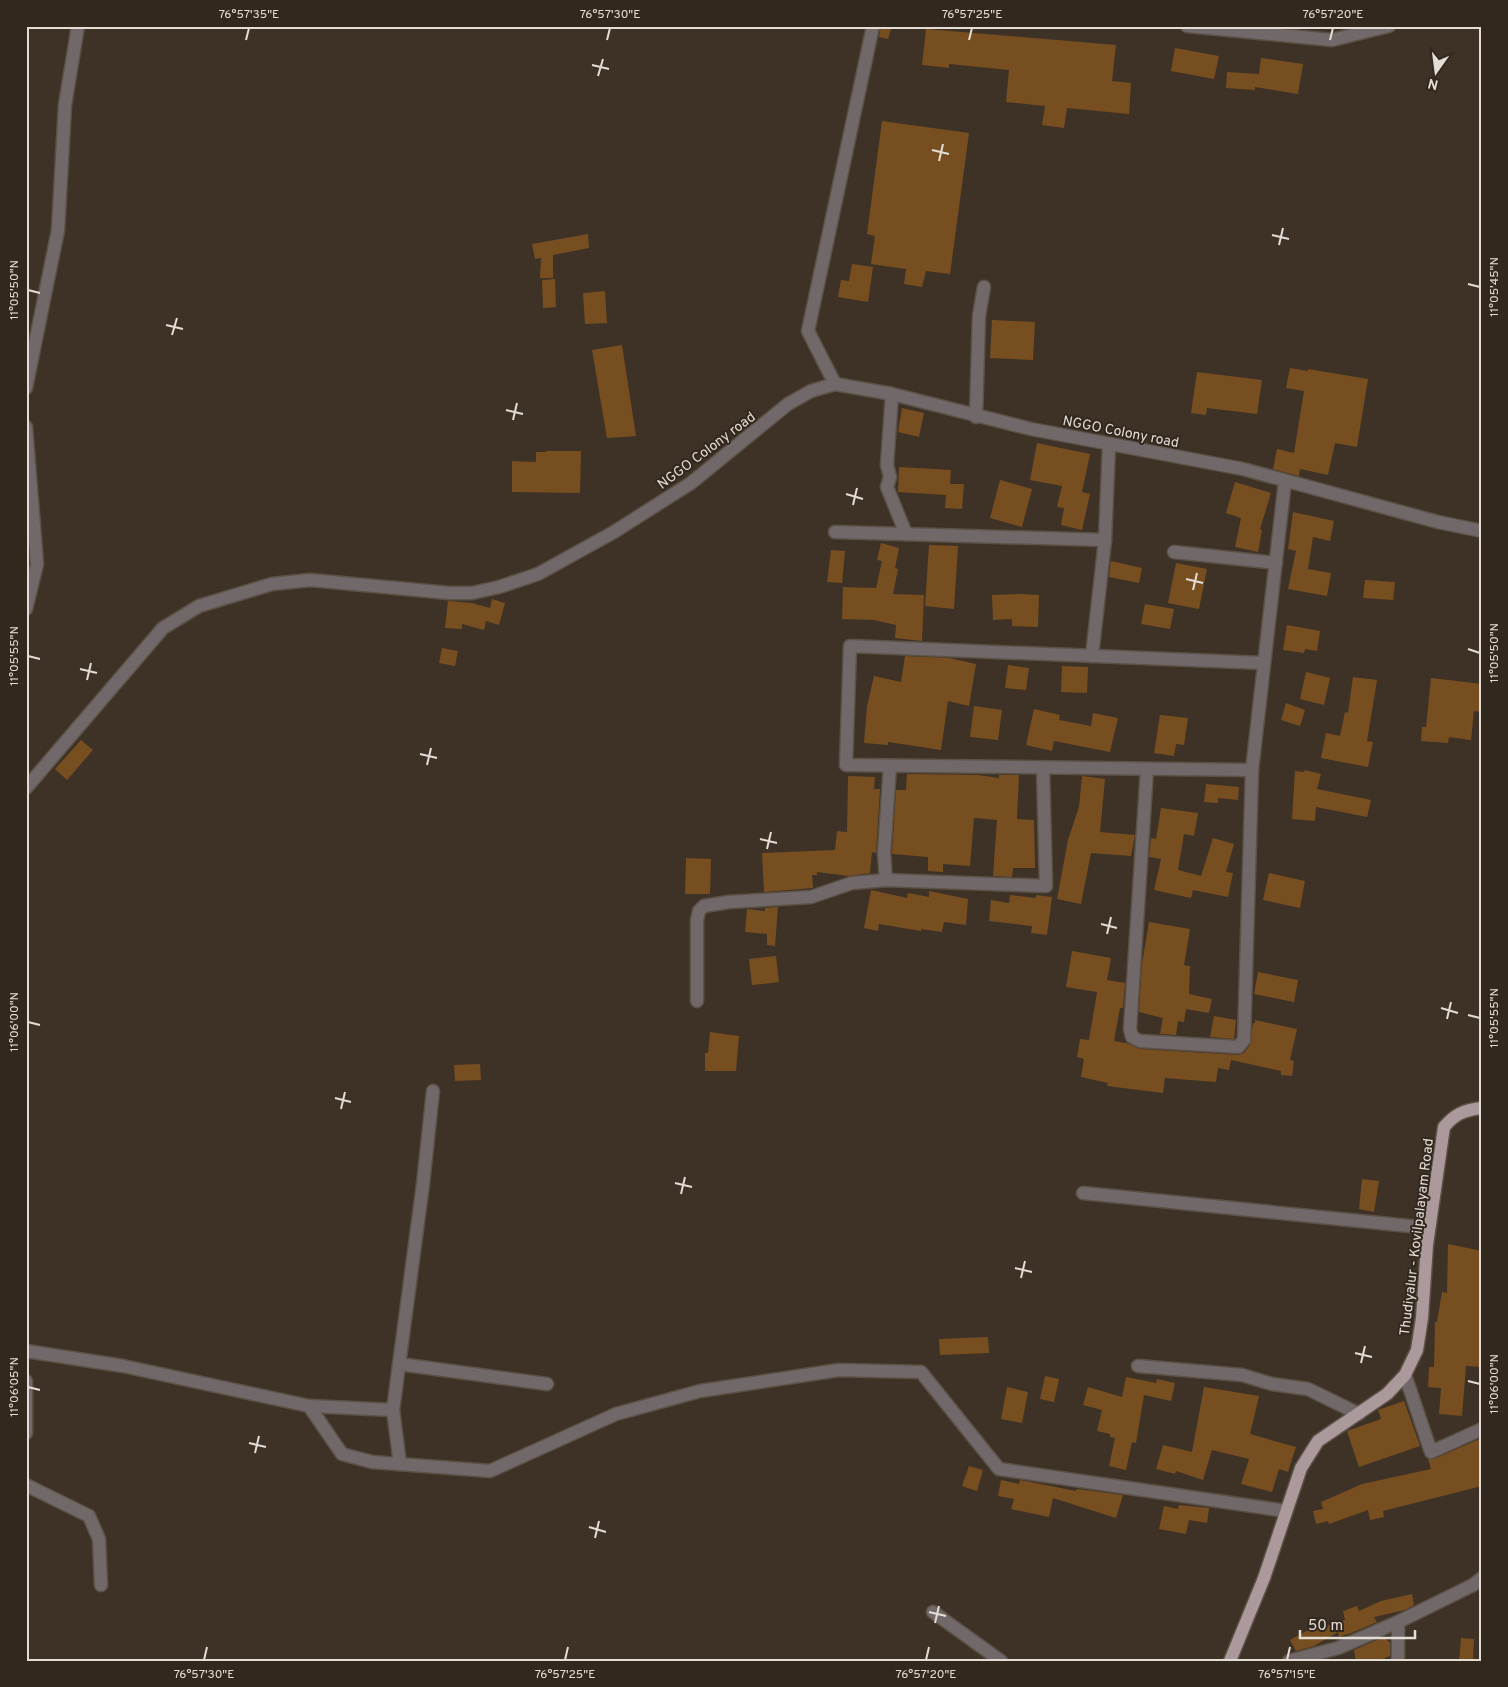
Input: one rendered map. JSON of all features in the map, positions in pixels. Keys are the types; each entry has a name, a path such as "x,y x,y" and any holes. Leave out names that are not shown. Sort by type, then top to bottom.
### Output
{"main road":[{"name":"Thudiyalur - Kovilpalayam Road","path":"1230,1661 1264,1578 1301,1468 1318,1442 1387,1394 1405,1375 1417,1350 1429,1228 1444,1127 1454,1116 1469,1110 1482,1108"}],"street":[{"path":"26,388 58,230 66,95 78,26"},
{"path":"835,384 808,332 873,26"},
{"path":"1193,26 1332,40 1389,26"},
{"path":"976,417 980,316 984,287"},
{"name":"NGGO Colony road","path":"26,788 163,628 200,606 272,584 310,580 457,593 499,587 538,574 614,532 691,483 788,404 811,391 835,384 892,394 976,417 1109,445 1244,469 1285,482 1482,531"},
{"path":"892,394 887,465 890,477 887,487 906,534"},
{"path":"26,427 37,564 26,609"},
{"path":"1092,656 1105,540 1109,445"},
{"path":"1147,769 1130,1029 1132,1036 1140,1041 1238,1047 1244,1040 1252,770 1285,482"},
{"path":"835,532 1105,540"},
{"path":"1174,552 1276,563"},
{"path":"1252,770 846,765 850,646 1264,663"},
{"path":"886,880 884,853 890,766"},
{"path":"697,1001 697,920 699,911 704,906 729,902 811,897 852,883 886,880 1046,886 1043,768"},
{"path":"400,1464 393,1410 433,1091"},
{"path":"1083,1193 1429,1228"},
{"path":"26,1351 124,1366 309,1406 393,1410"},
{"path":"399,1364 547,1384"},
{"path":"1138,1366 1242,1375 1272,1384 1308,1389 1359,1414"},
{"path":"309,1406 342,1454 372,1462 490,1471 616,1414 700,1391 839,1370 922,1372 999,1469 1286,1511"},
{"path":"1405,1375 1431,1452 1482,1429"},
{"path":"26,1381 26,1433"},
{"path":"26,1485 89,1516 99,1539 101,1584"},
{"path":"1289,1661 1338,1648 1398,1622 1474,1585 1482,1578"},
{"path":"933,1612 1001,1661"},
{"path":"1398,1622 1398,1661"}],"building":[{"path":"881,26 892,26 888,39 879,37"},
{"path":"926,29 1116,45 1112,81 1131,83 1129,114 1067,108 1064,128 1042,125 1045,106 1006,102 1009,70 949,64 949,68 922,65"},
{"path":"1175,48 1219,56 1214,79 1171,71"},
{"path":"1261,58 1303,64 1298,94 1255,87 1255,90 1226,88 1227,72 1259,74"},
{"path":"882,121 969,133 950,274 926,271 922,287 904,284 906,269 871,264 875,236 867,234"},
{"path":"588,234 589,248 553,255 553,278 540,278 541,258 535,259 532,244"},
{"path":"852,264 873,267 868,302 838,297 841,280 849,281"},
{"path":"555,279 556,307 543,308 542,280"},
{"path":"605,291 607,323 585,324 583,293"},
{"path":"992,320 1035,322 1033,360 990,358"},
{"path":"622,345 636,436 607,438 592,350"},
{"path":"1290,368 1308,371 1308,369 1368,379 1357,447 1335,443 1328,475 1300,469 1299,476 1273,469 1277,449 1294,453 1304,391 1286,388"},
{"path":"1197,372 1262,380 1257,414 1207,408 1206,415 1191,413"},
{"path":"902,408 924,413 919,437 898,432"},
{"path":"1037,443 1090,454 1082,492 1090,494 1082,530 1061,525 1064,508 1057,507 1062,486 1030,480"},
{"path":"581,451 580,493 512,492 512,461 536,462 536,452"},
{"path":"899,467 951,470 950,484 964,484 962,509 945,508 946,495 898,492"},
{"path":"1000,480 1032,489 1022,527 990,518"},
{"path":"1235,482 1271,493 1260,529 1262,530 1258,552 1235,547 1241,518 1226,513"},
{"path":"1293,512 1334,521 1330,541 1313,537 1308,569 1331,573 1327,596 1288,589 1296,551 1288,549"},
{"path":"881,543 899,548 895,568 898,569 893,594 924,595 922,641 895,638 896,625 874,620 842,619 843,587 876,588 882,561 877,560"},
{"path":"929,545 958,546 954,609 925,606"},
{"path":"831,550 845,551 842,583 827,582"},
{"path":"1111,561 1142,568 1139,583 1109,577"},
{"path":"1176,563 1207,569 1199,609 1168,603"},
{"path":"1365,580 1395,582 1393,600 1363,598"},
{"path":"992,595 1039,595 1038,627 1012,626 1012,619 993,620"},
{"path":"492,599 505,603 499,625 486,621 484,630 462,624 462,629 445,628 448,601 472,603 490,608"},
{"path":"1145,604 1174,609 1170,629 1141,624"},
{"path":"1287,625 1320,631 1317,651 1305,649 1304,653 1283,650"},
{"path":"442,648 458,651 455,666 439,663"},
{"path":"905,656 949,658 976,664 969,706 948,701 941,750 888,742 888,745 864,743 867,706 874,676 901,682"},
{"path":"1008,665 1029,668 1026,690 1005,688"},
{"path":"1062,666 1088,667 1087,693 1061,692"},
{"path":"1306,672 1330,678 1324,705 1300,699"},
{"path":"1353,677 1377,680 1367,741 1373,742 1368,767 1321,758 1326,733 1340,736 1345,712 1348,713"},
{"path":"1431,678 1482,684 1482,712 1474,711 1471,740 1449,737 1448,743 1421,741 1422,727 1426,727"},
{"path":"1286,703 1305,710 1300,726 1281,720"},
{"path":"974,706 1002,710 998,740 970,737"},
{"path":"1034,709 1060,715 1059,720 1091,726 1093,713 1118,718 1110,752 1054,741 1052,751 1026,745"},
{"path":"1160,715 1188,718 1184,745 1176,744 1174,756 1154,753"},
{"path":"81,740 93,750 67,780 55,769"},
{"path":"1305,770 1321,774 1317,789 1371,800 1367,817 1316,807 1315,821 1292,819 1295,771 1304,772"},
{"path":"907,774 978,775 999,778 999,775 1019,775 1017,819 1034,820 1035,868 1013,868 1012,877 993,876 997,820 974,818 970,866 943,864 943,872 928,871 928,857 892,854 896,790 906,790"},
{"path":"848,776 875,777 874,789 880,789 876,853 872,852 870,873 848,876 817,872 817,875 812,875 813,888 764,892 762,853 835,850 837,831 847,832"},
{"path":"1082,776 1105,779 1100,832 1135,835 1131,856 1091,853 1081,904 1057,899 1068,840 1079,807"},
{"path":"1206,784 1239,787 1238,800 1218,798 1218,803 1204,802"},
{"path":"1161,808 1198,813 1194,836 1184,834 1178,870 1201,876 1213,838 1234,844 1226,872 1233,873 1228,897 1193,890 1191,898 1154,890 1161,859 1149,857 1151,838 1156,839"},
{"path":"686,858 711,859 710,894 685,894"},
{"path":"1269,873 1305,881 1300,908 1263,900"},
{"path":"871,890 907,898 908,893 929,897 929,891 968,899 966,925 944,922 942,932 921,929 921,931 879,924 878,931 864,928"},
{"path":"1010,895 1036,898 1036,895 1052,897 1047,935 1031,933 1032,926 989,921 991,900 1009,903"},
{"path":"778,907 775,946 767,945 767,934 745,932 747,909 765,911 765,908"},
{"path":"1149,922 1190,929 1184,965 1190,966 1189,994 1212,999 1209,1013 1186,1009 1184,1022 1178,1021 1176,1035 1160,1034 1163,1018 1139,1012 1142,964"},
{"path":"1072,951 1111,958 1107,980 1125,983 1123,1008 1120,1008 1114,1041 1126,1043 1140,1049 1238,1055 1244,1053 1250,1045 1255,1020 1297,1029 1290,1060 1294,1061 1292,1076 1281,1075 1281,1071 1231,1060 1229,1070 1218,1068 1216,1082 1165,1078 1163,1093 1107,1086 1108,1083 1081,1077 1084,1059 1077,1057 1080,1039 1089,1040 1097,992 1066,987"},
{"path":"776,956 779,982 752,985 749,959"},
{"path":"1258,972 1298,980 1294,1002 1254,994"},
{"path":"1214,1016 1236,1020 1234,1039 1210,1037"},
{"path":"710,1032 739,1036 736,1071 705,1071 705,1053 708,1053"},
{"path":"480,1064 481,1080 455,1081 454,1065"},
{"path":"1362,1179 1379,1181 1374,1212 1359,1209"},
{"path":"1448,1244 1482,1251 1482,1367 1466,1366 1462,1416 1439,1414 1441,1388 1428,1387 1429,1367 1434,1367 1435,1322 1437,1322 1442,1292 1447,1293"},
{"path":"988,1337 989,1353 940,1355 939,1339"},
{"path":"1045,1376 1059,1379 1054,1402 1040,1399"},
{"path":"1126,1377 1156,1383 1157,1379 1175,1383 1171,1401 1144,1395 1136,1443 1132,1442 1126,1470 1109,1466 1115,1438 1110,1437 1110,1434 1097,1431 1102,1410 1083,1405 1088,1387 1122,1397"},
{"path":"1007,1387 1028,1392 1022,1423 1001,1419"},
{"path":"1204,1387 1259,1396 1250,1434 1296,1447 1288,1472 1279,1469 1272,1492 1241,1484 1249,1459 1212,1450 1203,1480 1176,1471 1175,1474 1156,1469 1163,1445 1192,1452"},
{"path":"1404,1401 1420,1446 1359,1467 1347,1431 1381,1419 1378,1410"},
{"path":"1482,1438 1482,1486 1383,1511 1384,1517 1370,1520 1368,1510 1329,1524 1328,1521 1316,1524 1313,1511 1323,1509 1321,1502 1362,1484 1431,1469 1428,1459 1434,1459"},
{"path":"969,1466 983,1470 977,1491 962,1486"},
{"path":"1001,1480 1019,1484 1020,1480 1076,1491 1077,1489 1123,1495 1116,1518 1053,1498 1049,1517 1011,1509 1014,1499 998,1496"},
{"path":"1179,1505 1209,1508 1207,1523 1189,1520 1186,1534 1159,1529 1164,1506 1178,1509"},
{"path":"1412,1594 1414,1605 1405,1610 1374,1617 1377,1622 1351,1633 1339,1637 1338,1632 1314,1646 1296,1651 1290,1640 1316,1626 1318,1629 1345,1620 1343,1611 1357,1606 1359,1611 1381,1601"},
{"path":"1384,1637 1390,1643 1390,1656 1378,1661 1356,1661 1354,1650"},
{"path":"1461,1638 1474,1639 1473,1661 1459,1661"}]}
